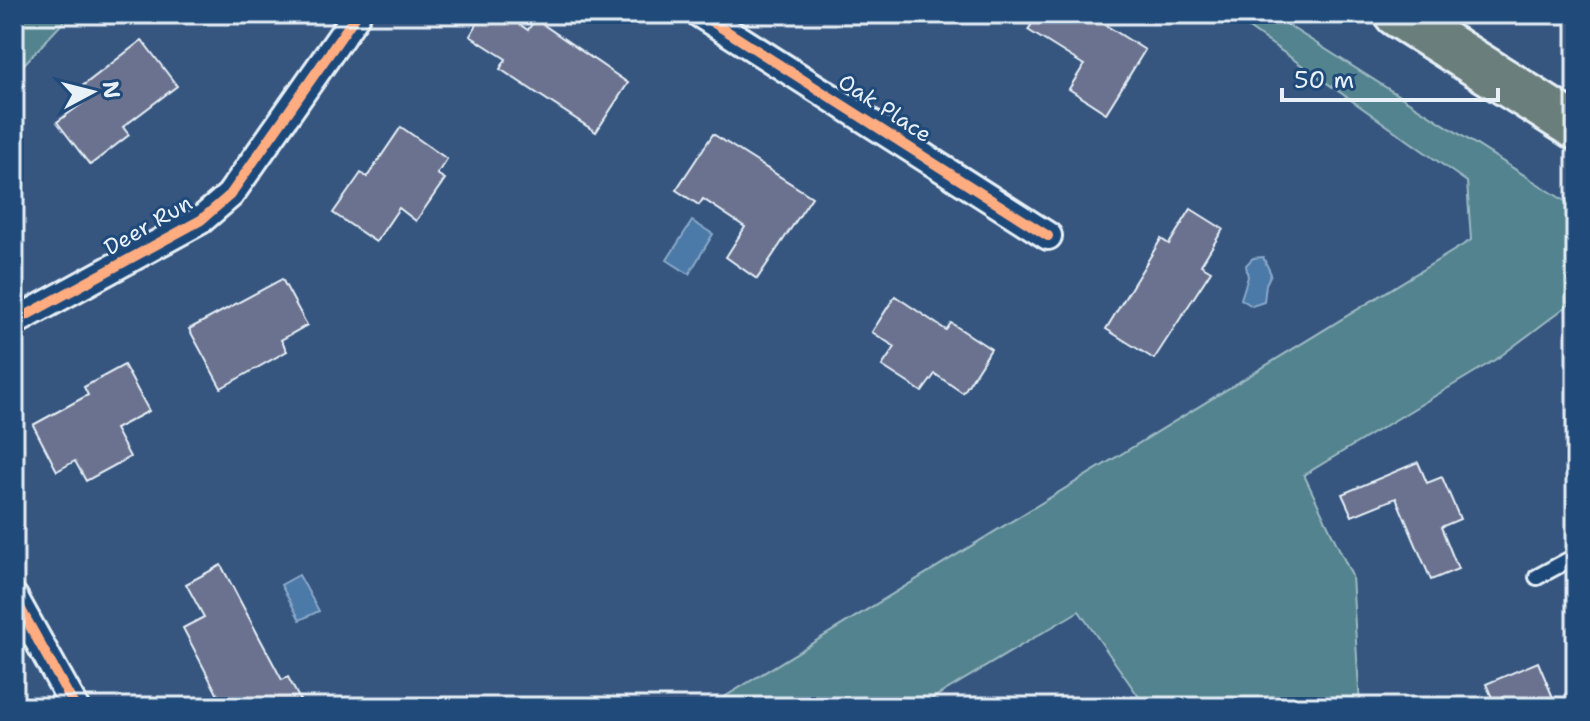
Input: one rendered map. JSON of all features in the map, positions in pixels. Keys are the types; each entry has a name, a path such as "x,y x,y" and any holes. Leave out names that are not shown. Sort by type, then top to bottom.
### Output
{"highway":[{"path":"1397,14 1576,127"}],"street":[{"name":"Deer Run","path":"14,322 201,220 230,195 357,14"},
{"name":"Oak Place","path":"700,14 1048,236"},
{"path":"14,597 75,707"}],"lane":[{"path":"1537,577 1576,556"}],"green space":[{"path":"14,14 71,14 14,75"},
{"path":"1229,14 1270,14 1576,208 1576,299 1498,358 1304,475 1352,576 1360,707 1146,707 1079,611 918,707 708,707 1471,240 1467,182"}],"water":[{"path":"692,221 713,234 689,274 667,260"},
{"path":"1263,257 1271,274 1266,284 1264,302 1252,306 1241,299 1248,277 1246,265 1253,258"},
{"path":"299,575 319,611 300,620 281,585"}],"building":[{"path":"483,14 504,14 528,30 535,19 628,83 596,132 500,69 506,59 470,36"},
{"path":"1038,14 1088,14 1145,50 1106,113 1069,89 1084,65 1028,30"},
{"path":"142,40 177,86 123,127 129,135 90,165 57,122 88,99 80,88"},
{"path":"401,127 447,159 437,174 445,179 416,221 399,208 376,242 333,213 361,173 367,177"},
{"path":"713,134 812,197 757,279 726,257 745,227 703,199 699,205 676,190"},
{"path":"1191,209 1223,229 1201,265 1211,271 1154,359 1106,329 1161,239 1169,244"},
{"path":"282,279 307,325 281,340 287,351 221,388 189,329"},
{"path":"895,296 946,330 951,323 991,349 963,393 935,374 922,392 882,366 895,347 872,332"},
{"path":"124,365 149,411 115,429 130,457 86,481 75,461 57,471 33,425 88,395 84,387"},
{"path":"1418,462 1427,483 1442,477 1460,519 1441,527 1458,569 1431,580 1396,498 1352,516 1342,494"},
{"path":"221,565 282,680 288,677 300,700 286,707 224,707 183,628 204,617 186,584"},
{"path":"1538,662 1557,707 1496,707 1486,684"}],"cycle path":[{"path":"14,322 201,220 230,195 357,14"},
{"path":"700,14 1048,236"},
{"path":"14,597 75,707"}]}
